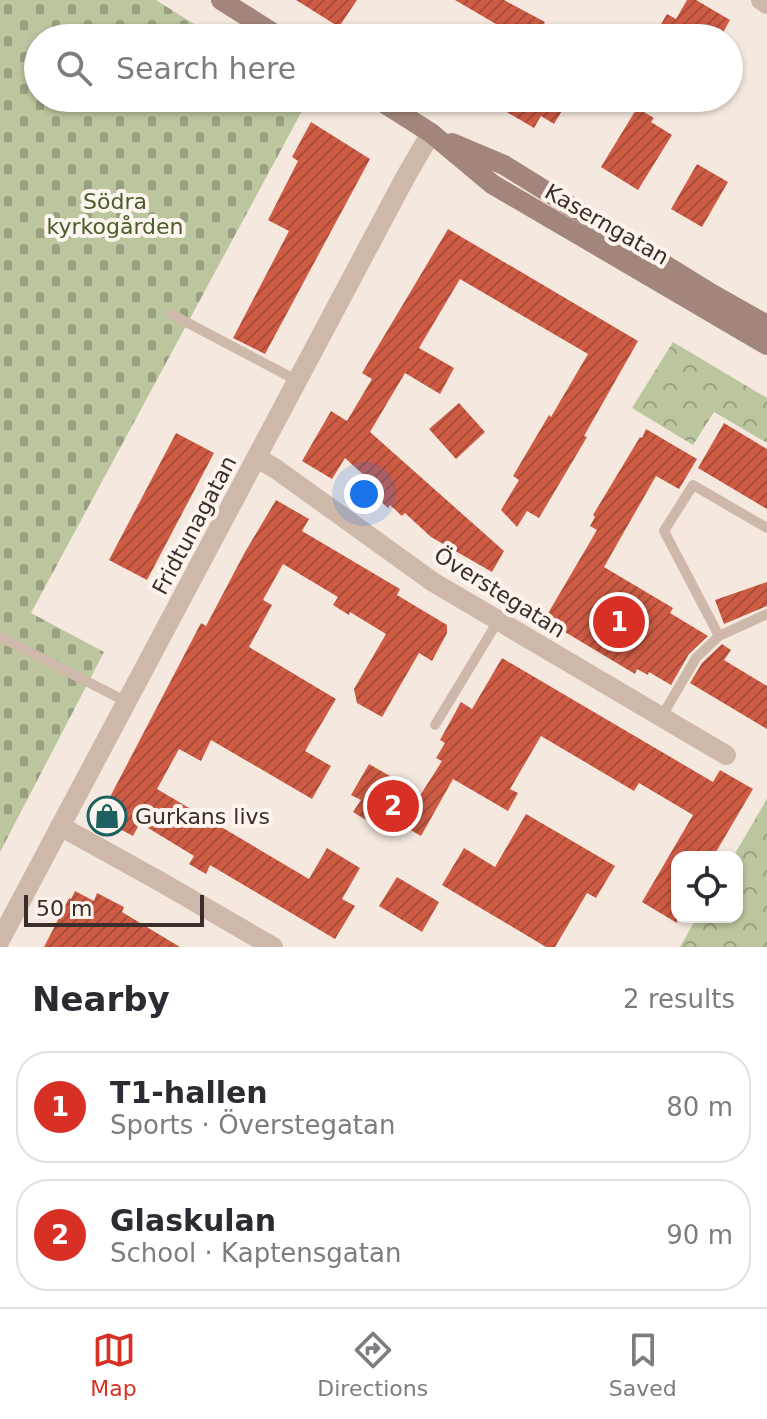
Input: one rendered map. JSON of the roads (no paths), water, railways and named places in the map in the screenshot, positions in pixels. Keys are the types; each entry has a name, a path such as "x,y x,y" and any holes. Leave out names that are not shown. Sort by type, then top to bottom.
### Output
{"main road":[{"path":"221,0 259,24"},
{"name":"Kaserngatan","path":"398,112 431,133 492,184 767,345"},
{"name":"Kaserngatan","path":"431,133 504,165 767,325"}],"street":[{"path":"761,0 767,4"},
{"name":"Fridtunagatan","path":"0,940 431,133"},
{"name":"Överstegatan","path":"257,458 301,486 433,582 726,755"},
{"path":"60,826 273,947"}],"lane":[{"path":"171,314 298,381"},
{"path":"719,636 664,531 693,485 767,528"},
{"path":"662,716 696,658 719,636 767,614"},
{"path":"435,725 498,621"},
{"path":"0,637 127,702"}],"place":[{"name":"T1-hallen","path":"619,622"},
{"name":"Glaskulan","path":"393,806"},
{"name":"Gurkans livs","path":"107,816"}],"park label":[{"name":"Södra kyrkogården","path":"115,214"}]}
